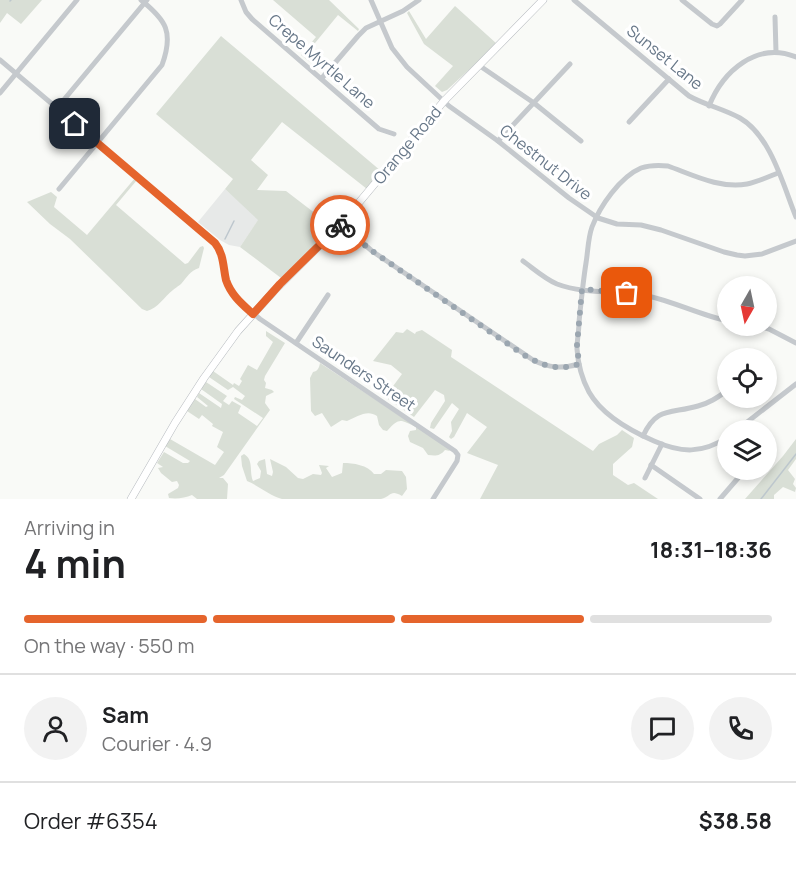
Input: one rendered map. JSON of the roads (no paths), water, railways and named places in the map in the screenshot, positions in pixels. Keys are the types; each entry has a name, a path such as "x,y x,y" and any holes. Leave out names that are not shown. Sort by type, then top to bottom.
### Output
{"main road":[{"name":"Orange Road","path":"132,499 175,423 230,341 280,284 341,224 444,101 543,0"}],"street":[{"path":"0,93 77,0"},
{"name":"Crepe Myrtle Lane","path":"241,0 252,19 379,129 394,134"},
{"name":"Chestnut Drive","path":"371,0 397,56 407,68 444,101 597,217 617,224 641,225 661,230 737,255 762,254 796,241"},
{"path":"322,78 364,29 409,8 419,0"},
{"name":"Sunset Lane","path":"574,0 689,96 733,115 755,130 765,144 796,217"},
{"path":"682,0 717,26 742,0"},
{"path":"57,108 144,1 155,11 166,28 168,39 162,64 59,189"},
{"path":"775,17 776,52"},
{"path":"709,106 716,91 735,68 744,62 758,55 776,52 796,57"},
{"name":"Saunders Street","path":"0,60 215,243 221,253 230,289 253,314 455,451 458,455 457,461 433,499"},
{"path":"498,141 570,64"},
{"path":"480,66 534,103 582,141"},
{"path":"629,122 669,79"},
{"path":"717,443 697,449 675,449 643,436 623,424 596,402 584,381 577,345 590,233 602,207 616,189 635,171 646,166 668,166 727,185 754,182 778,173"},
{"path":"341,224 372,251 533,360 555,368 579,364"},
{"path":"523,261 555,283 582,289 652,297 717,318"},
{"path":"296,343 328,295"},
{"path":"777,333 796,343"},
{"path":"750,420 796,384"},
{"path":"643,436 648,425 657,416 670,411 693,408 709,403 717,398"},
{"path":"645,478 662,444"},
{"path":"651,465 700,499"},
{"path":"720,499 736,480"}],"waterway":[{"path":"225,239 234,221"},
{"path":"761,499 796,454"}]}
